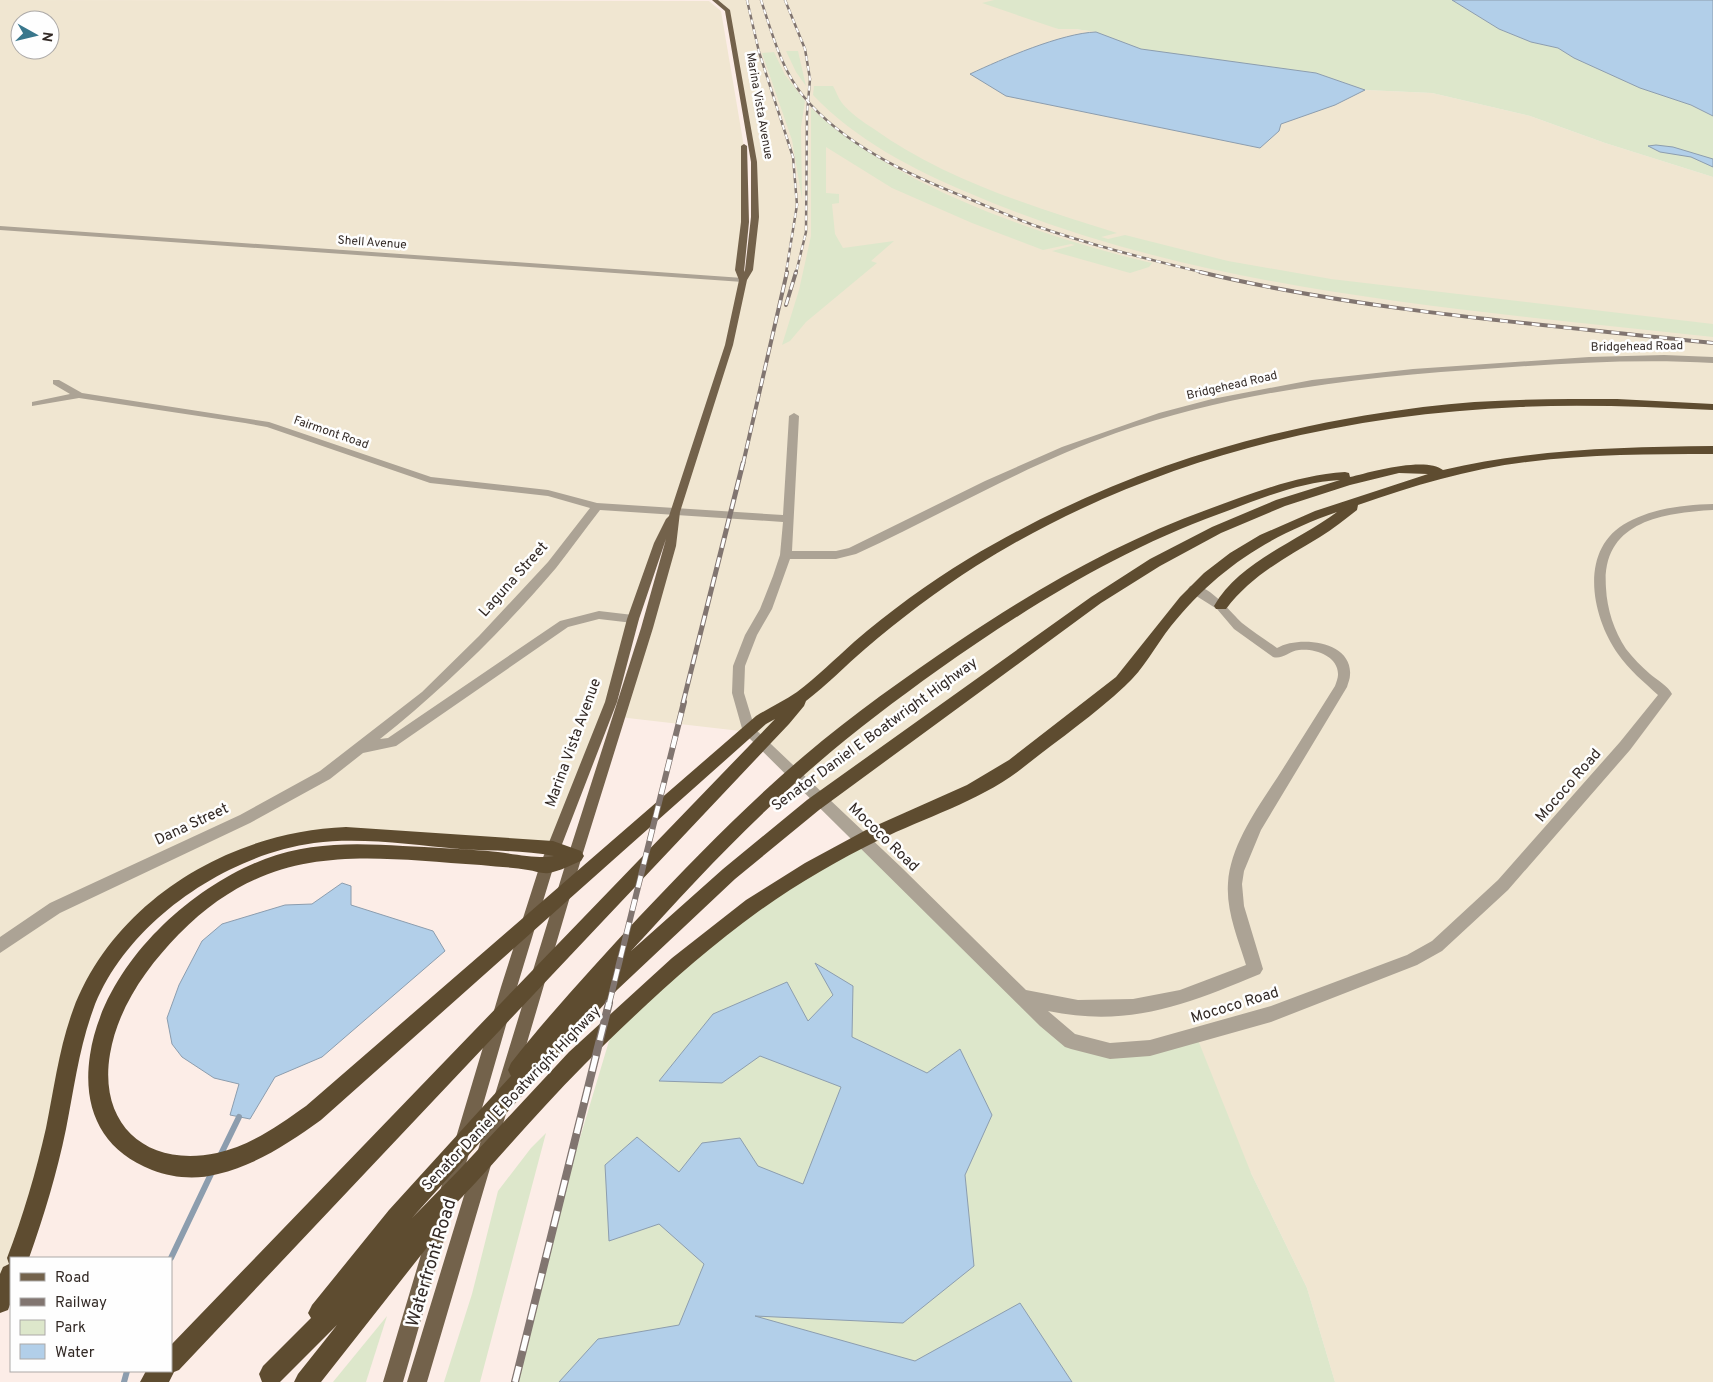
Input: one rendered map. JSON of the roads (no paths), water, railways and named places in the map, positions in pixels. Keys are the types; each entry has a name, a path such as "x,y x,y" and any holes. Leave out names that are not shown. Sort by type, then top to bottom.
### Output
{"highway":[{"path":"575,856 460,856 327,851 298,856 256,871 229,885 202,903 165,934 135,971 117,1003 109,1021 100,1059 99,1080 105,1115 112,1128 122,1141 146,1158 176,1166 208,1165 244,1156 298,1126 762,720 806,693 890,620 952,576 988,552 1057,514 1100,494 1199,456 1250,442 1316,426 1430,409 1502,404 1575,402 1713,408"},
{"name":"Senator Daniel E Boatwright Highway","path":"268,1378 468,1177 576,1059 647,992 752,906 811,868 859,841 1002,774 1108,692 1134,666 1164,625 1194,589 1226,562 1265,538 1313,516 1452,472 1526,458 1627,451 1713,450"},
{"name":"Senator Daniel E Boatwright Highway","path":"268,1378 397,1218 579,1017 672,925 728,874 786,827 1096,600 1157,561 1199,538 1264,510 1314,492 1374,475 1400,469 1452,472"},
{"name":"Senator Daniel E Boatwright Highway","path":"474,1133 542,1039 692,873 784,783 851,726 927,670 1024,604 1068,578 1129,547 1189,520 1268,493 1337,476 1374,475"},
{"path":"1222,606 1226,599 1258,569 1284,551 1318,532 1365,498"},
{"path":"172,1361 784,720 806,693"},
{"path":"18,1257 46,1168 72,1049 84,1008 93,989 114,955 139,925 170,898 203,876 253,851 286,841 317,835 376,835 550,857"},
{"path":"306,1382 468,1177"},
{"path":"0,1302 10,1277"},
{"path":"152,1382 162,1372"}],"main road":[{"name":"Marina Vista Avenue","path":"707,0 721,10 744,147 746,211 739,270 743,280"},
{"name":"Marina Vista Avenue","path":"509,987 550,857 611,702 633,618 659,543 675,512 729,345 743,280 749,270 756,191 753,155 727,10 715,0"},
{"name":"Marina Vista Avenue","path":"537,982 671,546 675,512"},
{"name":"Waterfront Road","path":"417,1382 537,982"},
{"name":"Waterfront Road","path":"393,1382 509,987"}],"street":[{"name":"Shell Avenue","path":"0,228 743,280"},
{"name":"Bridgehead Road","path":"786,555 829,555 852,551 990,483 1070,447 1166,415 1275,388 1369,375 1469,367 1650,358 1713,360"},
{"name":"Fairmont Road","path":"56,382 80,395 269,425 430,480 548,493 574,498 598,506"},
{"path":"35,404 80,395"},
{"name":"Mococo Road","path":"794,416 786,555 769,601 751,635 739,666 738,693 749,732 896,872 1046,1020 1071,1041 1110,1051 1150,1048 1271,1014 1412,960 1437,946 1504,886 1625,746 1666,694 1639,672 1611,633 1598,584 1601,561 1608,545 1619,532 1650,514 1685,507 1713,507"},
{"path":"598,506 788,519"},
{"name":"Laguna Street","path":"392,724 426,694 500,622 552,565 598,506"},
{"path":"1023,996 1049,1006 1076,1009 1114,1008 1170,1001 1255,969 1238,916 1235,893 1236,870 1264,811 1342,687 1345,671 1343,665 1333,654 1311,645 1291,646 1277,654 1238,626 1222,606 1194,589"},
{"path":"359,749 391,742 564,624 598,615 633,618"},
{"name":"Dana Street","path":"0,946 55,908 245,818 325,775 392,724"}],"water":[{"path":"1452,0 1713,0 1713,116 1691,105 1640,88 1574,58 1558,48 1531,42 1499,29"},
{"path":"1096,32 1141,49 1316,73 1365,90 1335,105 1281,124 1279,131 1260,148 1006,96 970,74 1015,54 1050,42 1082,33"},
{"path":"1648,146 1673,147 1713,159 1713,167 1691,157 1660,152"},
{"path":"342,883 351,886 351,905 433,931 445,951 322,1057 275,1077 250,1119 230,1115 239,1084 214,1078 182,1057 172,1044 167,1018 179,985 202,941 222,924 285,905 312,904"},
{"path":"815,963 853,986 852,1037 927,1073 960,1049 992,1115 965,1175 974,1266 903,1323 755,1316 915,1361 1020,1303 1072,1382 559,1382 598,1339 679,1325 704,1264 659,1224 609,1241 605,1165 637,1137 679,1172 702,1143 740,1138 758,1166 803,1184 841,1087 760,1056 722,1083 659,1081 713,1014 787,982 808,1021 833,995"}],"waterway":[{"path":"220,1156 239,1117"},
{"path":"171,1257 212,1172"},
{"path":"124,1382 127,1372"}],"railway":[{"path":"747,0 759,52 793,157 797,205 786,273"},
{"path":"761,0 783,63 796,86 808,101"},
{"path":"785,0 805,49 810,79 808,101"},
{"path":"796,273 806,232 808,101"},
{"path":"808,101 838,130 858,144 900,169 923,179 1033,225 1097,245 1205,273"},
{"path":"743,464 787,272"},
{"path":"786,305 796,272"},
{"path":"1200,272 1263,286 1391,307 1520,323 1713,343"},
{"path":"683,703 743,463"},
{"path":"609,1004 684,702"},
{"path":"515,1382 609,1003"}]}
